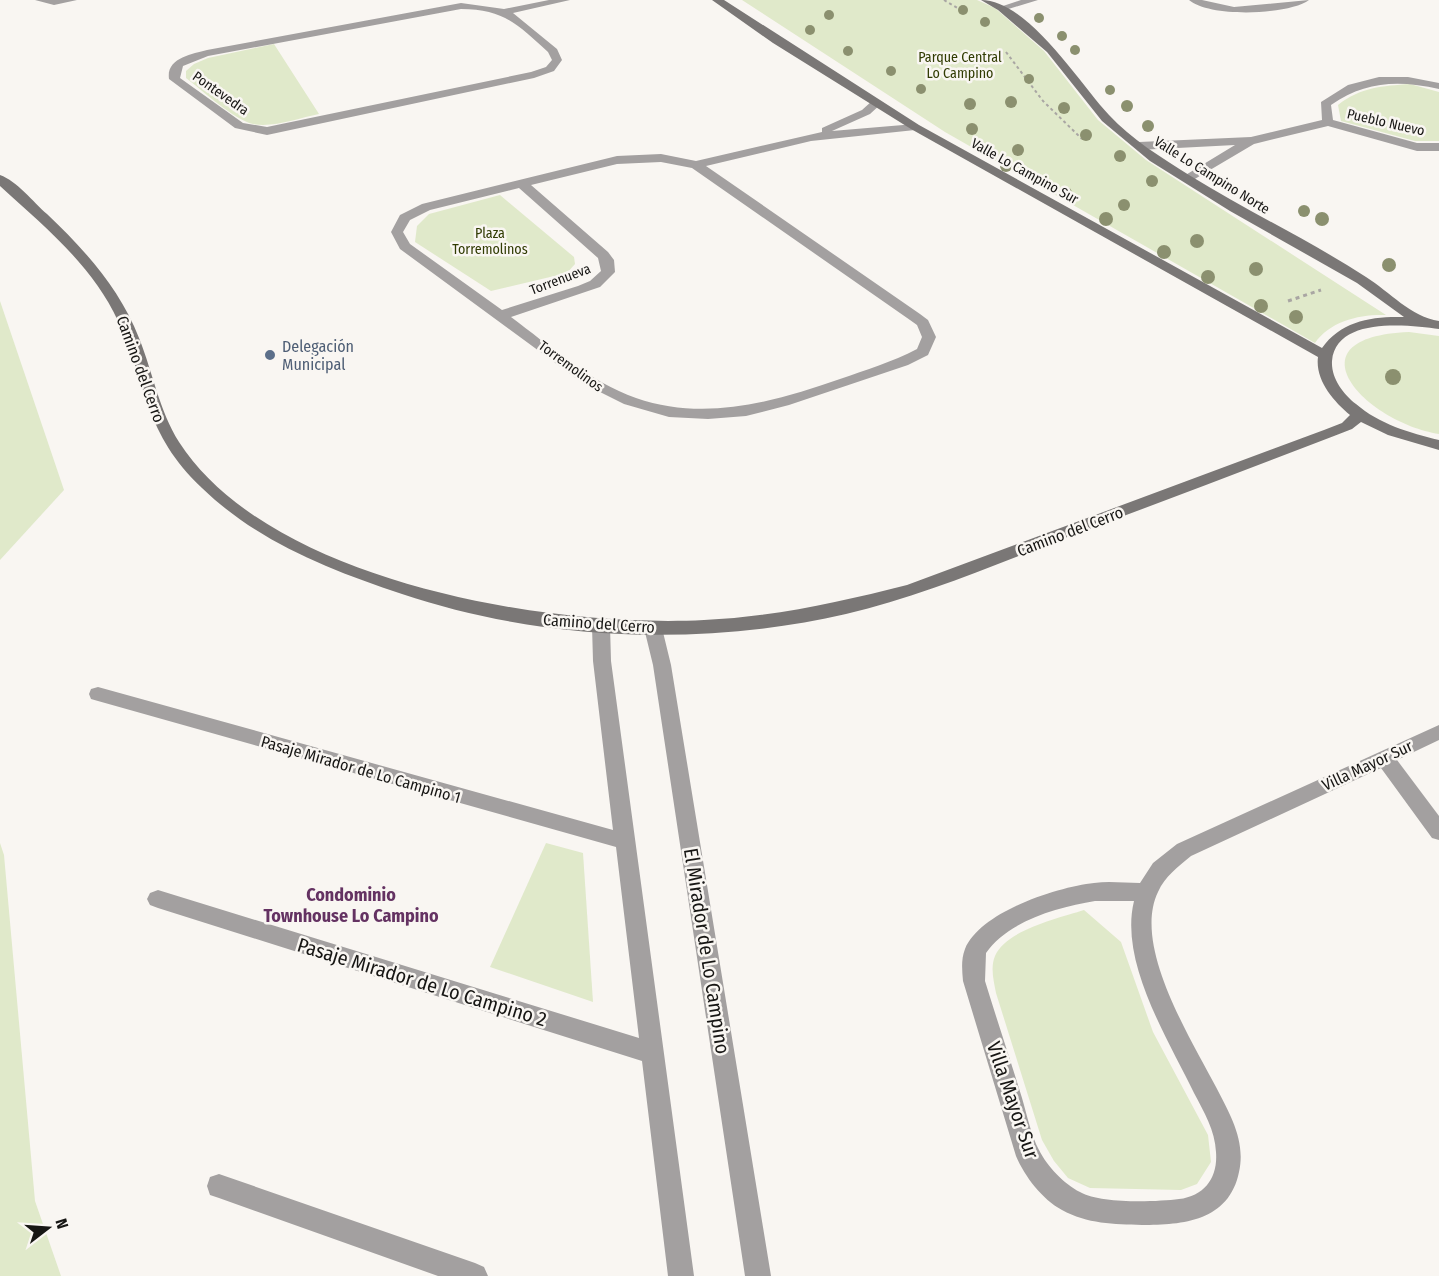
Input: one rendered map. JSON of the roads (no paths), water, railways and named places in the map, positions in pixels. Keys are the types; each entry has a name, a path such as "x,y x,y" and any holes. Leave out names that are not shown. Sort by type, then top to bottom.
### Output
{"street":[{"path":"40,0 54,2 72,0"},
{"name":"Pontevedra","path":"507,11 556,55 557,60 550,69 534,75 278,130 256,130 239,126 175,79 173,74 179,65 196,56 436,10 474,5 507,11 565,0"},
{"name":"Valle Lo Campino Sur","path":"717,0 915,127 1325,355"},
{"name":"Valle Lo Campino Norte","path":"986,0 1002,8 1051,50 1106,119 1139,146 1188,179 1362,280 1419,322"},
{"path":"1002,8 1033,0"},
{"path":"1194,0 1218,11 1239,11 1304,0"},
{"name":"Pueblo Nuevo","path":"1328,122 1325,104 1342,90 1370,81 1411,79 1439,86"},
{"name":"Torremolinos","path":"811,137 866,112 876,103"},
{"name":"Pueblo Nuevo","path":"1139,146 1251,141 1328,122 1417,147 1439,147"},
{"name":"Torremolinos","path":"696,165 811,137 915,127"},
{"name":"Pueblo Nuevo","path":"1188,179 1251,141"},
{"name":"Torremolinos","path":"631,158 661,158 696,165 923,323 929,337 922,352 903,362 754,411 711,416 684,415 639,406 604,391 405,246 397,232 405,218 426,207 631,158"},
{"name":"Camino del Cerro","path":"0,179 75,250 105,285 126,323 151,404 166,434 187,463 247,518 287,542 400,589 463,606 531,618 600,626 653,628 764,622 859,606 911,590 1329,433 1347,426 1360,414"},
{"name":"Torrenueva","path":"502,315 595,284 608,272 609,266 603,255 521,183"},
{"path":"1439,325 1396,321 1356,327 1342,334 1331,344 1325,355 1325,369 1330,384 1360,414 1387,429 1439,446"},
{"path":"600,626 602,661 624,841 681,1276"},
{"name":"El Mirador de Lo Campino","path":"653,628 662,665 758,1276"},
{"name":"Pasaje Mirador de Lo Campino 1","path":"98,694 624,841"},
{"name":"Villa Mayor Sur","path":"1147,892 1094,892 1058,901 1011,920 987,934 977,947 972,964 975,981 1028,1156 1040,1175 1055,1190 1073,1202 1094,1210 1176,1212 1196,1208 1212,1199 1224,1185 1230,1167 1230,1147 1224,1127 1151,981 1143,954 1141,929 1147,892 1161,867 1184,850 1439,732"},
{"path":"1384,757 1439,832"},
{"name":"Pasaje Mirador de Lo Campino 2","path":"158,899 652,1053"},
{"path":"219,1186 475,1276"}],"place":[{"name":"Delegación Municipal","path":"270,355"}],"district":[{"name":"Condominio Townhouse Lo Campino","path":"351,905"}],"park label":[{"name":"Parque Central Lo Campino","path":"960,66"},
{"name":"Plaza Torremolinos","path":"490,242"}]}
